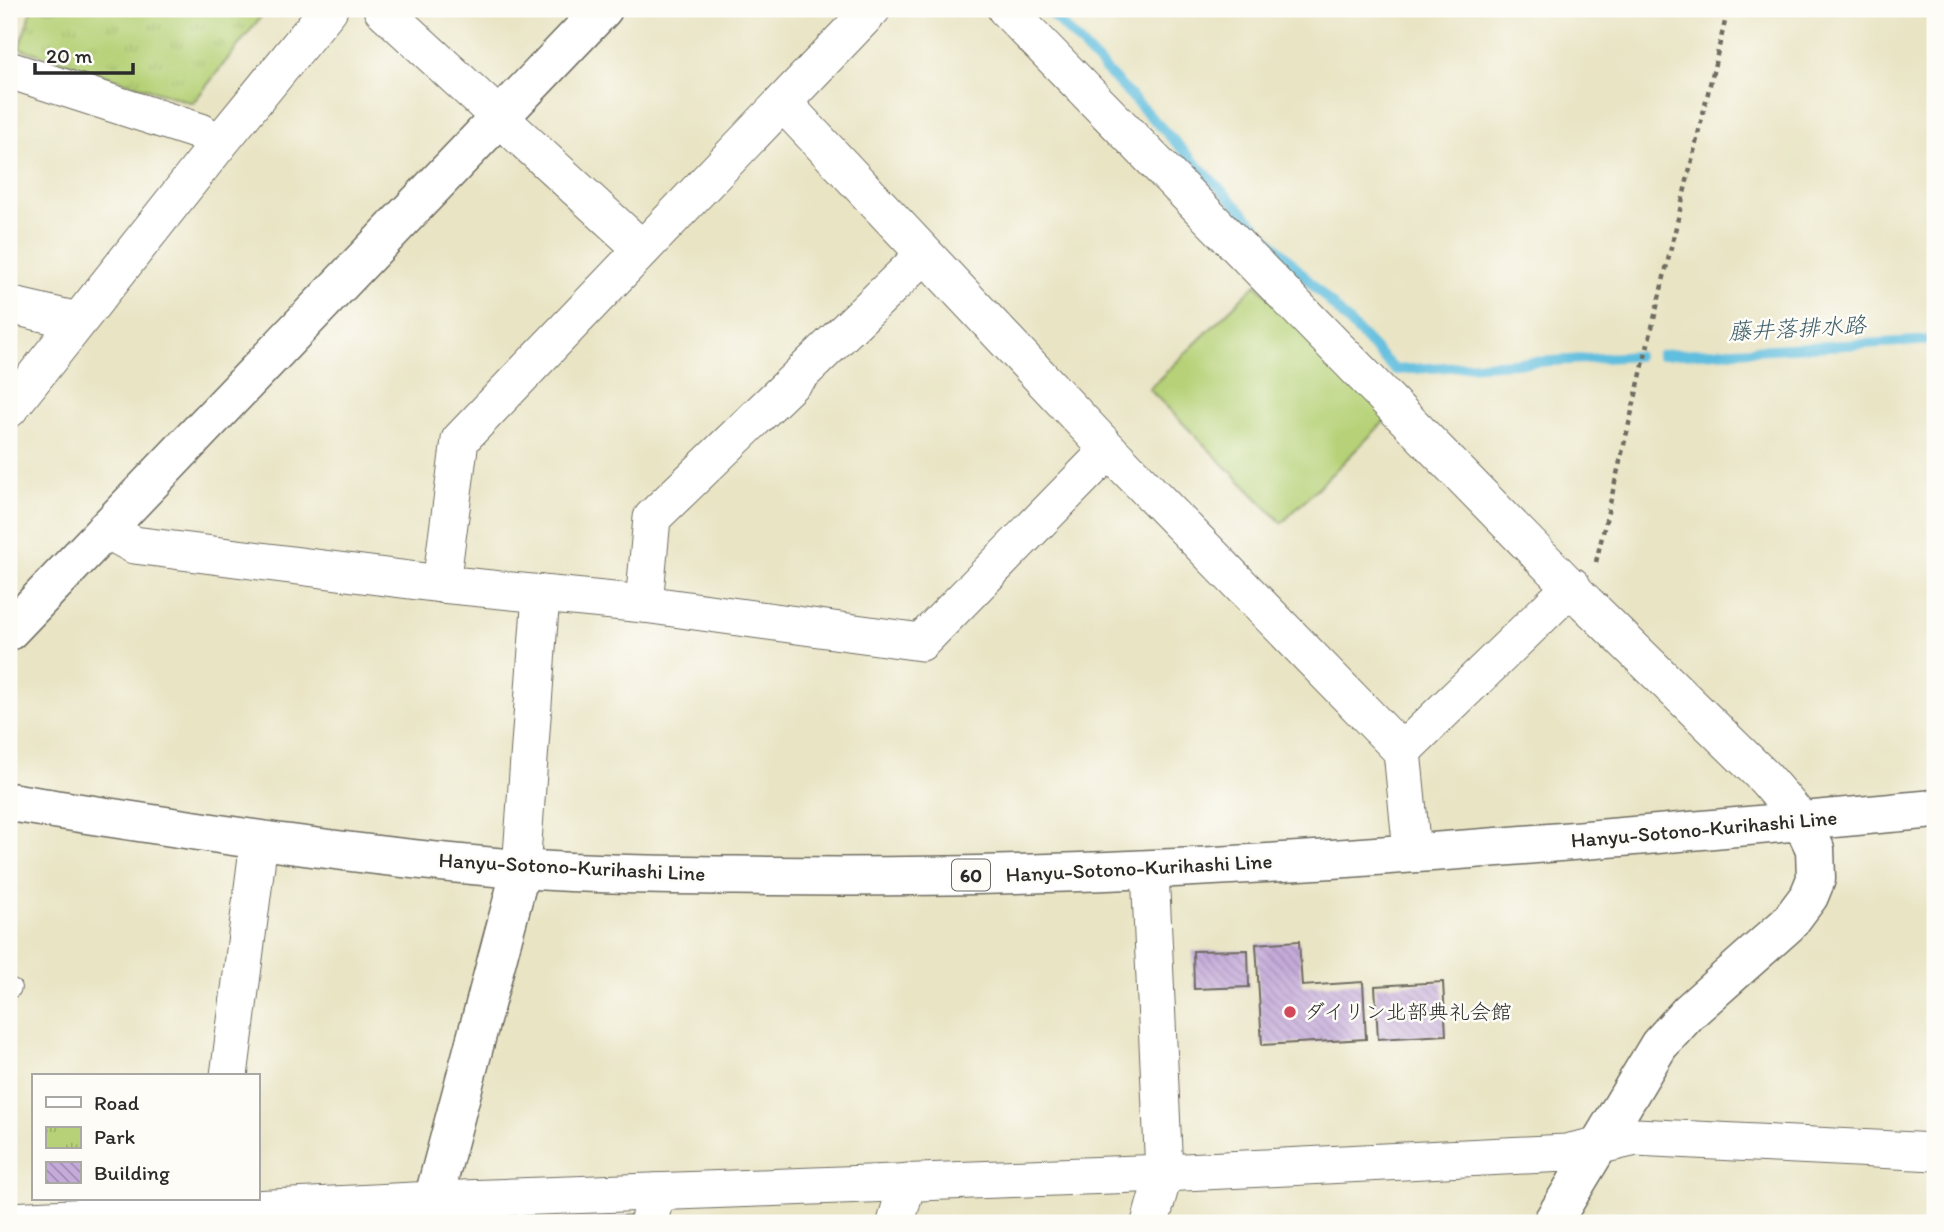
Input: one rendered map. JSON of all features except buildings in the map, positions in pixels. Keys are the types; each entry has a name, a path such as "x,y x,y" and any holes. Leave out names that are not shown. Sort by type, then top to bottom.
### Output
{"main road":[{"path":"11,623 105,529 603,9"},
{"name":"Hanyu-Sotono-Kurihashi Line","path":"9,802 259,841 521,869 900,878 1150,870 1412,852 1935,809"},
{"path":"1552,1223 1659,1045 1689,1013 1788,925 1808,896 1816,879 1815,849 1802,821"},
{"path":"431,1211 521,869"}],"street":[{"path":"9,409 329,9"},
{"path":"382,9 642,249"},
{"path":"441,584 460,440 872,9"},
{"path":"1006,9 1579,595 1765,778 1802,821"},
{"path":"9,70 201,132 218,145"},
{"path":"783,103 1109,450 1402,751 1412,852"},
{"path":"644,604 652,518 924,255"},
{"path":"9,305 78,321"},
{"path":"105,529 134,545 441,584 644,604 921,642 1109,450"},
{"path":"521,869 541,594"},
{"path":"1402,751 1579,595"},
{"path":"229,1074 259,841"},
{"path":"1150,870 1164,1174 1150,1223"},
{"path":"9,1221 212,1210 431,1211 652,1207 907,1182 1164,1174 1566,1153 1636,1138 1935,1152"},
{"path":"896,1223 907,1182"}],"path":[{"path":"1579,595 1728,9"}],"green space":[{"path":"32,9 267,9 193,103 19,48"},
{"path":"1256,284 1389,417 1282,523 1149,389"}],"waterway":[{"path":"1047,9 1395,370 1637,356"},
{"name":"藤井落排水路","path":"1661,355 1935,340"}],"place":[{"name":"ダイリン北部典礼会館","path":"1290,1012"}]}
